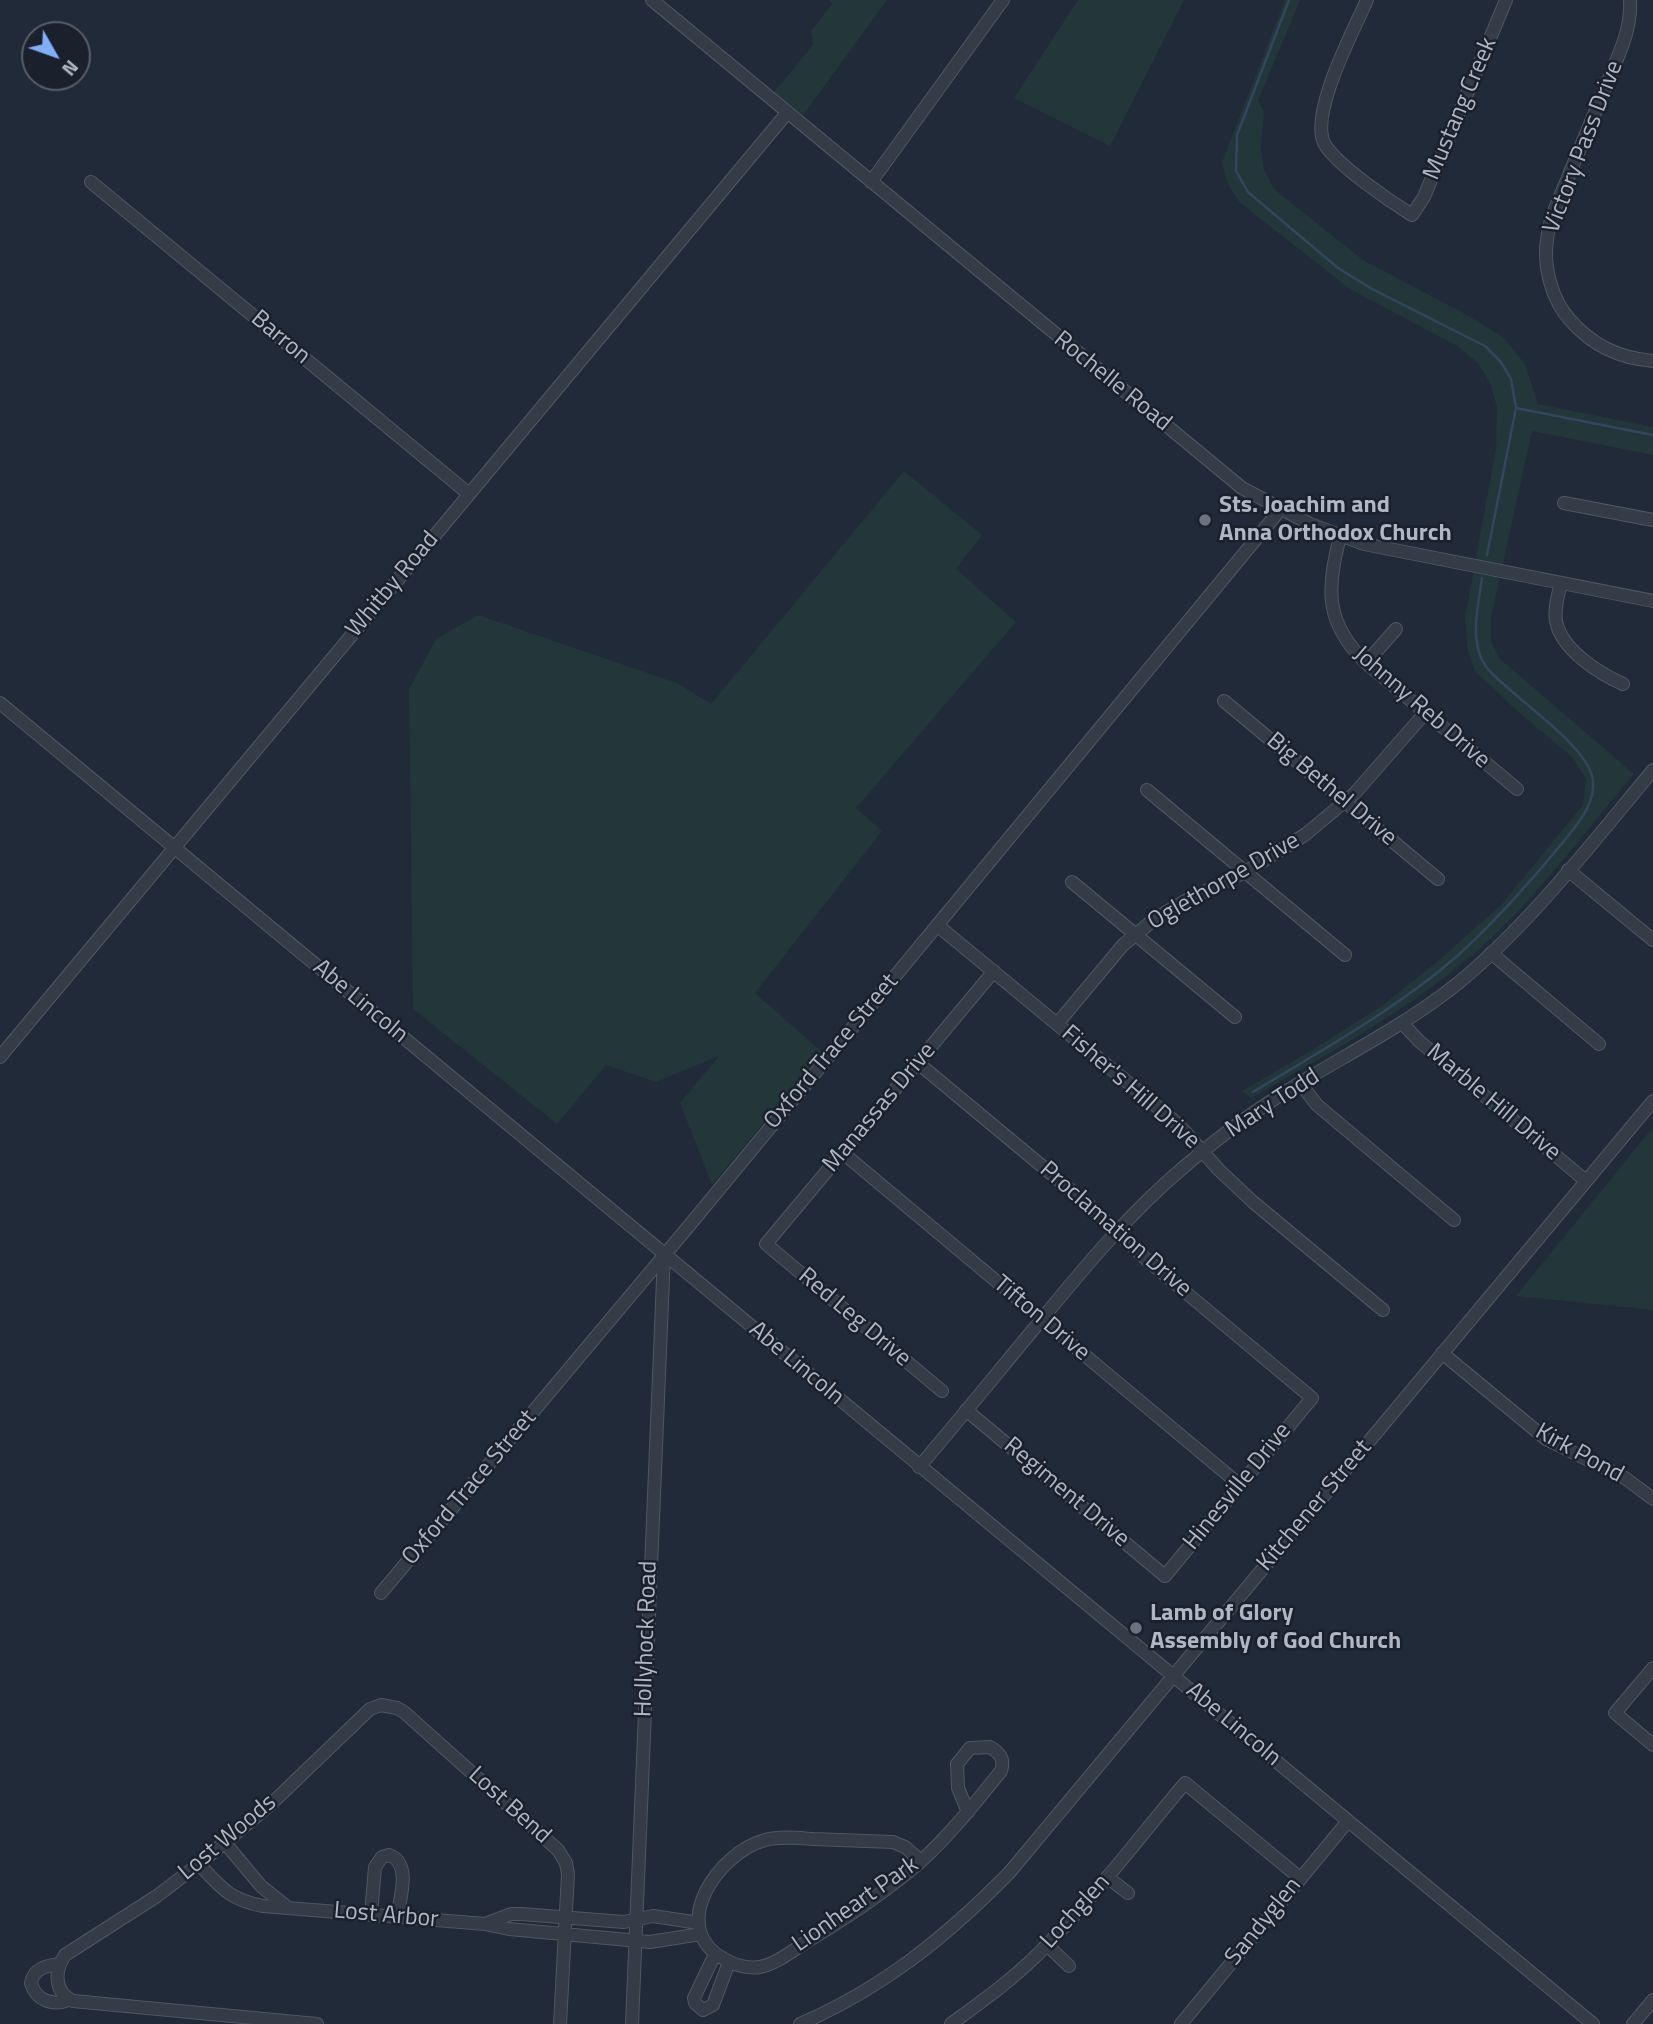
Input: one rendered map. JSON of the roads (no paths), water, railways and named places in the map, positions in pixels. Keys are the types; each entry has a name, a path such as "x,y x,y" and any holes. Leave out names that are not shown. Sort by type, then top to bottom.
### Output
{"street":[{"name":"Rochelle Road","path":"652,0 1242,488 1280,510 1340,537 1364,544 1653,601"},
{"path":"871,182 1003,0"},
{"name":"Mustang Creek","path":"1367,0 1325,98 1320,119 1321,133 1325,145 1338,159 1388,200 1412,215 1424,197 1506,0"},
{"name":"Victory Pass Drive","path":"1630,0 1631,11 1623,45 1550,223 1546,258 1555,296 1563,313 1581,332 1594,344 1609,351 1653,361"},
{"name":"Whitby Road","path":"0,1057 787,113"},
{"name":"Barron","path":"91,182 469,494"},
{"path":"1564,503 1653,520"},
{"name":"Oxford Trace Street","path":"381,1592 1280,510"},
{"name":"Johnny Reb Drive","path":"1340,537 1330,586 1333,614 1345,640 1366,663 1517,789"},
{"path":"1561,583 1556,619 1563,638 1572,649 1604,675 1623,684"},
{"path":"1366,663 1396,629"},
{"name":"Big Bethel Drive","path":"1224,701 1438,879"},
{"name":"Abe Lincoln","path":"0,703 1593,2024"},
{"name":"Oglethorpe Drive","path":"1057,1024 1117,951 1135,935 1156,918 1247,872 1306,834 1346,802 1425,713"},
{"name":"Mary Todd","path":"919,1467 1117,1231 1153,1194 1241,1122 1300,1083 1402,1023 1456,984 1491,953 1568,870 1653,770"},
{"path":"1643,783 1653,791"},
{"path":"1147,790 1345,955"},
{"path":"1568,870 1653,940"},
{"path":"1072,882 1235,1017"},
{"name":"Fisher's Hill Drive","path":"937,925 1178,1124 1253,1202 1383,1310"},
{"path":"1491,953 1599,1044"},
{"name":"Manassas Drive","path":"766,1244 994,971"},
{"name":"Marble Hill Drive","path":"1402,1023 1419,1041 1587,1181"},
{"name":"Proclamation Drive","path":"918,1063 1090,1206 1147,1260 1312,1398"},
{"path":"1300,1083 1317,1105 1454,1220"},
{"name":"Kitchener Street","path":"800,2024 882,1980 937,1942 1031,1850 1653,1101"},
{"name":"Tifton Drive","path":"843,1153 1240,1485"},
{"name":"Red Leg Drive","path":"766,1244 942,1391"},
{"name":"Hollyhock Road","path":"632,2024 664,1254"},
{"name":"Kirk Pond","path":"1442,1353 1546,1439 1618,1474 1653,1499"},
{"name":"Hinesville Drive","path":"1165,1576 1312,1398"},
{"name":"Regiment Drive","path":"966,1410 1165,1576"},
{"path":"1653,1668 1615,1713 1653,1745"},
{"name":"Lost Woods","path":"69,2000 54,2003 38,1996 33,1989 32,1977 44,1966 59,1964 65,1955 157,1896 200,1864 313,1765 365,1712 375,1707 389,1706"},
{"name":"Lost Bend","path":"389,1706 404,1712 558,1850 566,1863 568,1874 560,2024"},
{"name":"Lionheart Park","path":"700,1929 715,1954 729,1962 760,1967 775,1961 856,1912 921,1861 968,1812 1001,1771 1002,1757 990,1747 971,1748 957,1765 958,1788 968,1812"},
{"name":"Lochglen","path":"951,2024 1000,1988 1047,1945 1185,1783 1300,1878"},
{"name":"Sandyglen","path":"1181,2024 1349,1821"},
{"path":"700,1929 701,1904 715,1875 746,1848 767,1839 893,1842 905,1846 921,1861"},
{"path":"225,1843 261,1886 288,1907"},
{"path":"371,1914 375,1867 382,1857 389,1855 400,1861 403,1869 397,1917"},
{"name":"Lost Arbor","path":"200,1864 222,1890 233,1898 255,1905 660,1942 700,1929"},
{"path":"1107,1877 1128,1893"},
{"name":"Lost Arbor","path":"485,1924 511,1914 624,1922 653,1916 700,1929"},
{"path":"676,1921 676,1939"},
{"path":"1047,1945 1069,1966"},
{"path":"715,1954 694,1998 695,2003 703,2010 713,2005 729,1962"},
{"path":"59,1964 58,1982 69,2000 317,2024"},
{"path":"702,1980 719,1988"},
{"path":"1633,2024 1653,2000"}],"waterway":[{"path":"1289,0 1237,135 1236,171 1248,192 1338,268 1372,289 1485,346 1501,362 1511,379 1516,408 1487,555"},
{"path":"1516,408 1653,435"},
{"path":"1253,1092 1383,1012 1456,957 1495,920 1531,880 1578,823 1590,801 1592,778 1581,755 1495,676 1481,658 1476,625 1482,578"}],"place":[{"name":"Sts. Joachim and Anna Orthodox Church","path":"1205,520"},
{"name":"Lamb of Glory Assembly of God Church","path":"1136,1628"}]}
